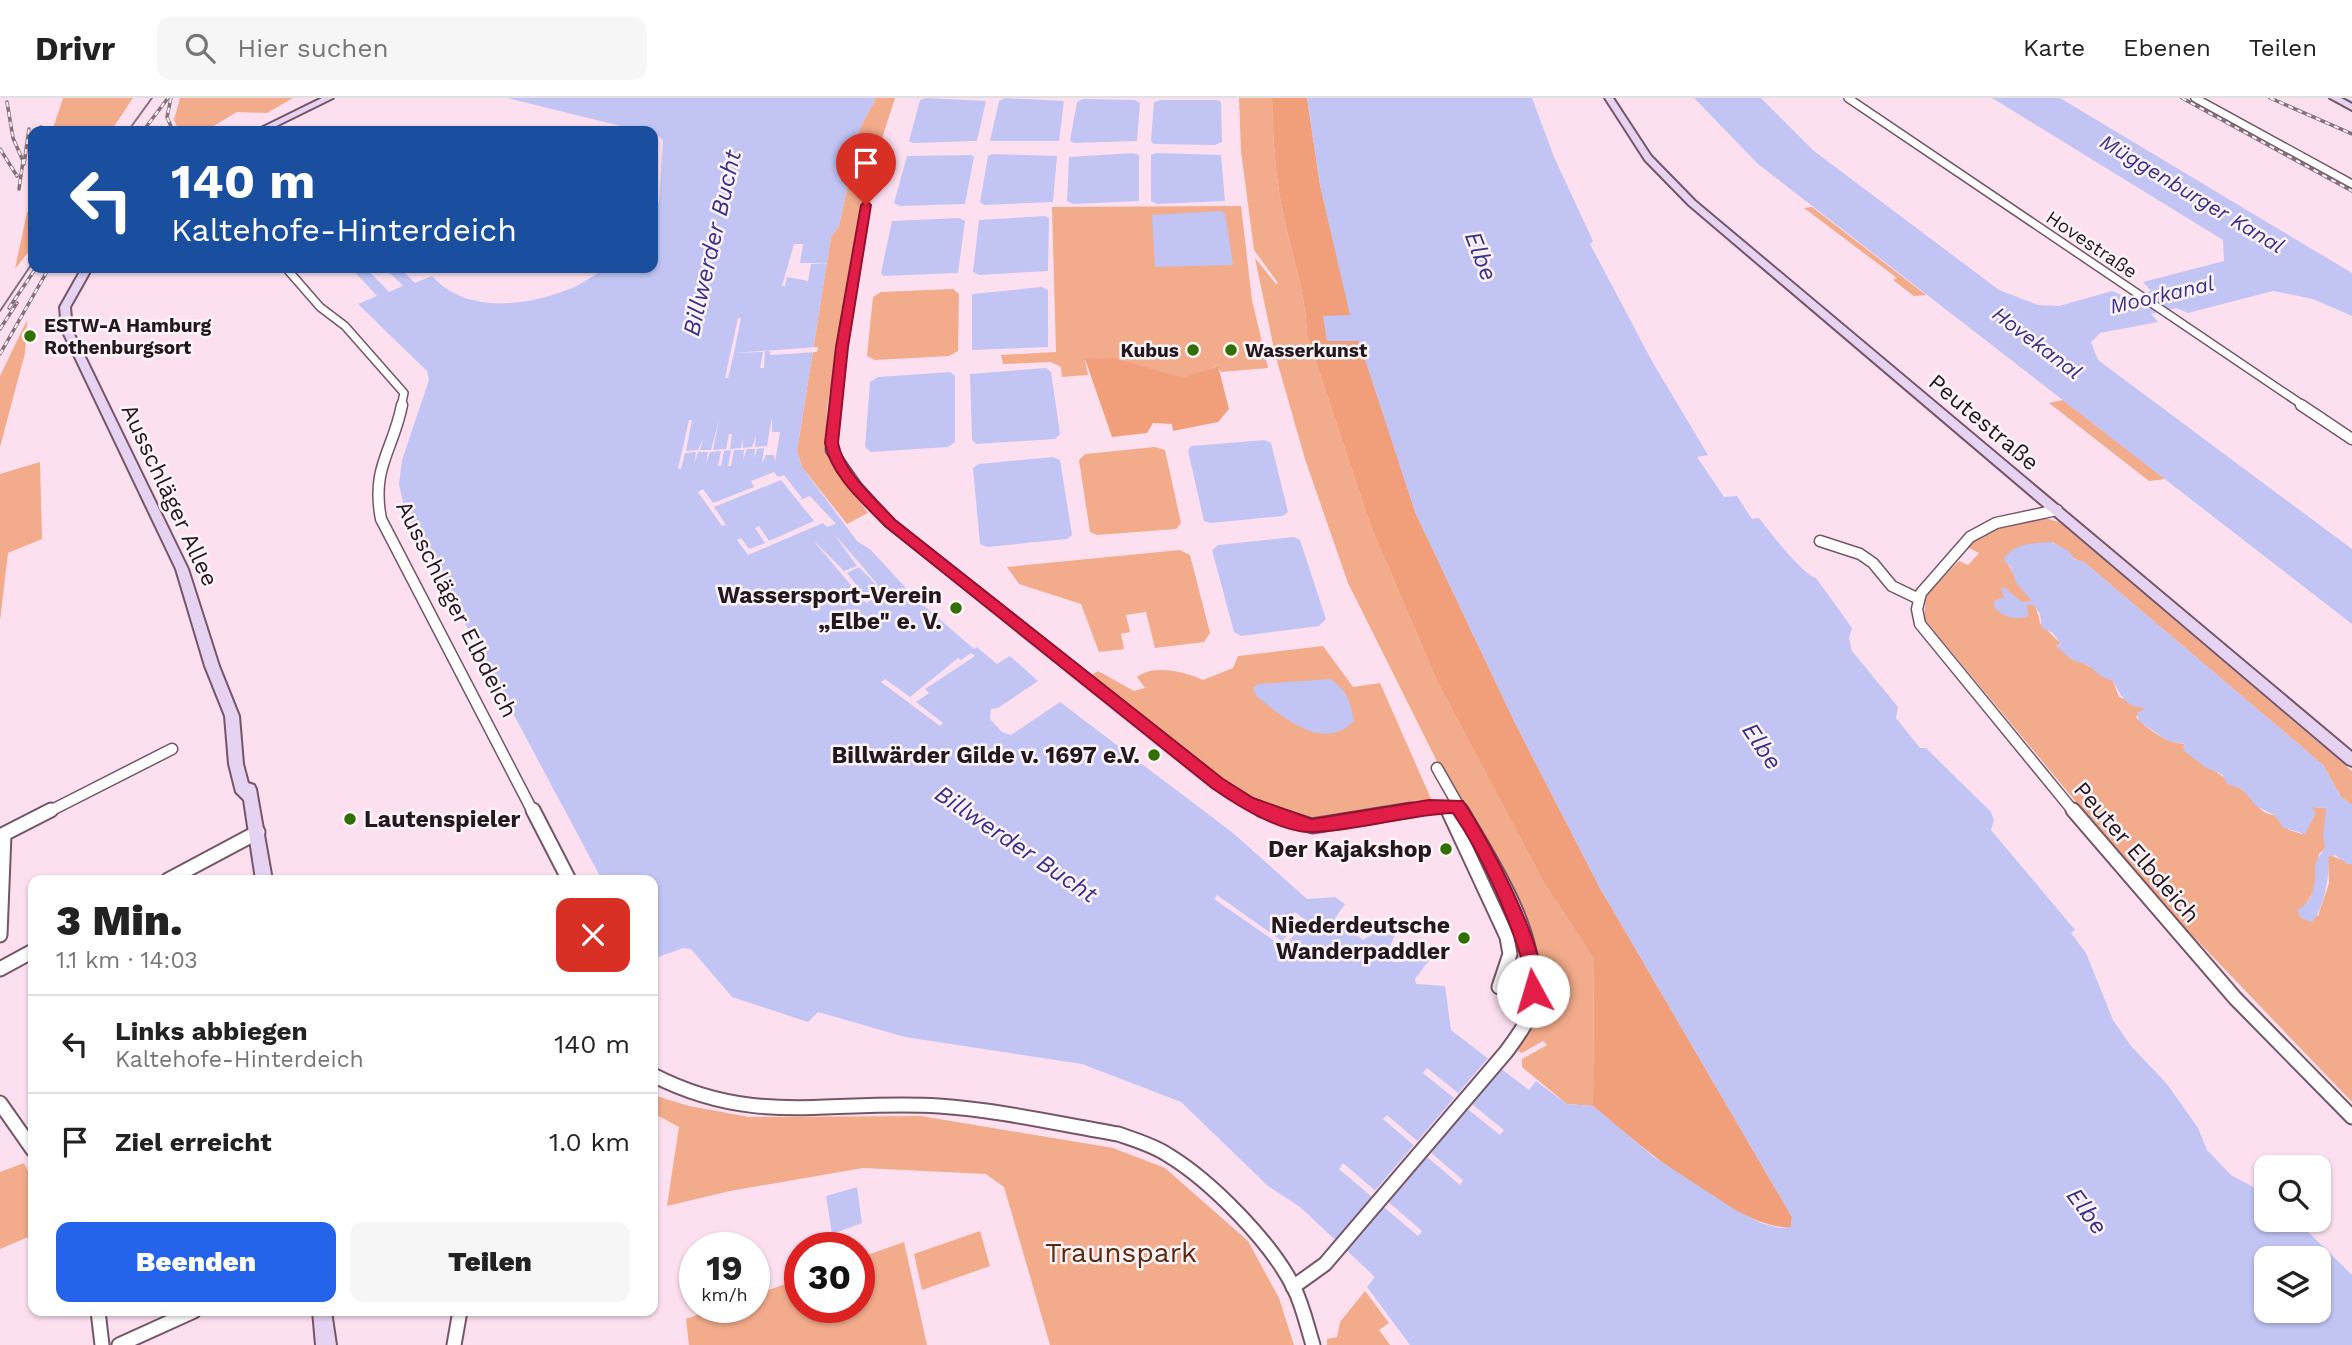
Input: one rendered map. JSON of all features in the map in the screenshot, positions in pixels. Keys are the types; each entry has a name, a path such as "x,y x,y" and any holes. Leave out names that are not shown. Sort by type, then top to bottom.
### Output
{"street":[{"path":"270,126 329,98"},
{"name":"Peutestraße","path":"1609,98 1640,149 1675,187 2352,760"},
{"name":"Hovestraße","path":"1848,98 2352,439"},
{"path":"2195,98 2352,184"},
{"path":"2334,98 2352,107"},
{"path":"866,205 842,347 831,443 834,457 873,507 1217,783 1247,803 1280,818 1312,826 1429,807 1452,807 1473,828 1527,947 1532,967 1533,1002 1517,1038 1314,1275 1293,1287"},
{"name":"Ausschläger Allee","path":"84,273 65,307 67,330 182,569 212,666 226,697 233,722 236,750 258,832 263,875"},
{"name":"Ausschläger Elbdeich","path":"290,273 320,307 345,326 404,393 378,471 377,502 381,519 566,875"},
{"path":"1820,541 1860,554 1873,563 1892,586 1919,598 1977,532 2004,520 2057,510"},
{"name":"Peuter Elbdeich","path":"1919,598 1918,617 1926,634 2044,778 2235,998 2352,1117"},
{"path":"0,935 4,834 172,749"},
{"path":"1437,768 1507,937 1510,954 1499,987"},
{"path":"177,875 258,832"},
{"path":"0,969 28,954"},
{"path":"658,1078 668,1084 747,1109 940,1106 1118,1134 1172,1157 1256,1237 1293,1287 1313,1345"},
{"path":"658,1084 668,1084"},
{"path":"0,1103 28,1143"},
{"path":"99,1316 102,1345"},
{"path":"119,1345 183,1316"},
{"path":"323,1316 326,1345"},
{"path":"454,1345 459,1316"}],"green space":[{"path":"63,98 133,98 114,126 54,126"},
{"path":"180,98 293,98 267,113 237,112 213,126 177,126 174,120"},
{"path":"876,98 895,98 866,188 827,408 825,446 841,477 868,513 847,524 802,467 797,451 831,237 839,226 860,128"},
{"path":"1239,98 1272,98 1278,188 1301,290 1307,335 1370,524 1437,681 1544,883 1594,959 1593,1106 1567,1104 1522,1067 1522,1059 1547,1045 1543,1041 1522,1053 1518,1051 1539,996 1537,962 1348,583 1305,459 1275,354 1255,258 1276,284 1278,283 1254,250 1241,151"},
{"path":"1241,206 1252,300 1268,368 1221,372 1217,366 1184,379 1115,358 1085,360 1088,375 1062,377 1061,367 1051,362 1003,364 1001,355 1056,352 1052,207"},
{"path":"1812,207 1926,295 1914,296 1893,280 1897,278 1804,208"},
{"path":"27,212 28,252 15,269"},
{"path":"953,289 959,294 958,351 949,356 875,360 867,356 873,297 881,292"},
{"path":"27,320 25,353 0,447 0,376"},
{"path":"2063,400 2165,479 2149,481 2049,403"},
{"path":"1155,447 1165,450 1181,523 1176,529 1097,535 1090,532 1079,460 1085,454"},
{"path":"40,462 42,539 8,553 0,621 0,474"},
{"path":"2041,517 2059,522 2352,771 2352,805 2341,797 2323,765 2084,562 2075,559 2056,544 2051,542 2008,564 2035,607 2040,623 2061,644 2056,646 2113,681 2119,697 2146,708 2136,717 2146,727 2158,735 2185,744 2183,747 2246,792 2259,808 2274,815 2289,830 2302,834 2312,807 2327,808 2325,848 2319,854 2315,889 2304,907 2318,916 2329,883 2330,855 2352,864 2352,1102 2190,933 2181,928 1924,619 1926,595 1959,561 1968,565 1979,553 1967,547 1975,540 2001,527"},
{"path":"1180,550 1190,555 1210,633 1204,642 1155,648 1146,612 1126,615 1130,632 1121,634 1124,649 1099,652 1081,604 1019,584 1007,567"},
{"path":"1323,646 1353,687 1380,683 1432,801 1319,819 1279,813 1239,797 1090,676 1098,671 1134,691 1145,688 1137,677 1152,671 1179,672 1203,680 1233,668 1238,656"},
{"name":"Traunspark","path":"658,1097 689,1106 749,1117 921,1116 1113,1148 1165,1168 1248,1241 1279,1298 1294,1345 1050,1345 1004,1187 986,1174 863,1168 730,1191 667,1206 679,1127 658,1116"},
{"path":"24,1163 28,1171 28,1237 0,1249 0,1172"},
{"path":"980,1231 990,1266 922,1290 914,1254"},
{"path":"904,1242 927,1345 689,1345 686,1323 770,1323 770,1289 784,1285 784,1323 875,1323 875,1252"},
{"path":"1365,1291 1389,1323 1379,1330 1390,1345 1327,1345 1327,1339 1337,1337 1340,1322"}],"shaded area":[{"path":"1272,98 1307,98 1320,185 1351,316 1416,514 1515,723 1600,888 1792,1217 1791,1227 1770,1225 1717,1200 1633,1140 1593,1106 1594,959 1544,883 1437,681 1370,524 1307,335 1301,290 1278,188"},
{"path":"1115,358 1183,378 1218,366 1229,409 1218,422 1173,431 1172,424 1153,423 1147,433 1112,437 1085,359"}],"water":[{"path":"507,98 876,98 860,128 839,226 831,237 797,451 802,467 857,541 871,550 915,598 974,649 977,647 997,664 1010,656 1038,681 998,708 991,709 990,719 1002,732 1011,735 1060,702 1233,833 1307,899 1335,897 1345,904 1335,918 1363,940 1389,925 1398,929 1386,955 1393,962 1402,962 1425,946 1433,955 1415,979 1416,984 1445,986 1451,1030 1529,1090 1536,1081 1567,1104 1593,1106 1654,1157 1737,1211 1761,1223 1780,1228 1791,1227 1792,1217 1600,888 1515,723 1416,514 1359,341 1327,341 1323,316 1350,315 1320,185 1307,98 1532,98 1554,157 1593,241 1590,244 1653,363 1708,455 1697,457 1724,497 1737,496 1752,519 1759,518 1794,561 1816,578 1852,628 1849,638 1852,651 1898,707 1896,718 1920,748 1926,748 1991,812 1994,820 1991,830 2075,930 2071,933 2086,953 2113,1020 2131,1046 2167,1084 2198,1128 2207,1150 2231,1175 2254,1187 2254,1232 2308,1232 2322,1246 2254,1246 2254,1323 2331,1323 2331,1254 2352,1275 2352,1345 1410,1345 1367,1287 1375,1277 1300,1207 1268,1186 1181,1102 1082,1064 905,1037 818,1012 808,1022 732,997 691,949 683,948 658,957 658,875 599,875 405,511 399,484 402,460 429,380 427,371 358,304 377,296 356,273 371,273 389,292 403,286 390,273 405,273 415,283 432,276 462,297 499,303 555,294 599,273 658,273 663,140 658,136 658,126 621,126","holes":["1427,1068 1504,1130 1500,1135 1423,1073","1387,1115 1463,1180 1460,1185 1383,1119","1343,1163 1422,1231 1418,1236 1339,1169"]},
{"path":"1005,98 1064,101 1059,141 990,141 999,101"},
{"path":"1694,98 1761,98 1814,151 1999,290 2038,305 2059,306 2112,291 2126,297 2151,291 2143,282 2224,261 2223,240 1992,98 2060,98 2352,273 2352,316 2313,299 2273,291 2188,313 2176,308 2151,314 2158,322 2100,333 2091,342 2098,360 2352,549 2352,624 1758,164"},
{"path":"1083,99 1135,100 1140,103 1137,141 1070,141 1077,102"},
{"path":"920,100 986,101 977,141 909,141"},
{"path":"1154,102 1221,102 1222,142 1215,145 1154,144 1151,141"},
{"path":"1133,153 1139,155 1139,201 1073,204 1067,201 1069,157"},
{"path":"1151,155 1221,155 1225,201 1157,204 1151,201"},
{"path":"907,156 974,157 965,204 900,206 894,203"},
{"path":"988,156 1057,156 1053,202 984,205 980,202"},
{"path":"1220,211 1225,213 1233,265 1155,267 1152,215"},
{"path":"1045,216 1049,218 1048,271 979,275 973,272 979,220"},
{"path":"959,218 965,221 958,273 883,276 881,273 892,221"},
{"path":"1042,287 1048,290 1048,347 972,350 972,294"},
{"path":"1046,368 1051,372 1060,434 1055,439 976,444 972,440 970,374"},
{"path":"950,372 955,376 955,442 948,447 871,452 865,447 870,382 878,377"},
{"path":"1265,440 1271,443 1288,512 1283,516 1211,523 1204,521 1188,451 1191,446"},
{"path":"1053,457 1060,460 1072,535 1067,539 987,547 980,544 973,468 979,464"},
{"path":"1294,537 1300,540 1326,619 1319,626 1241,636 1234,632 1212,550 1218,545"},
{"path":"2051,542 2069,551 2074,559 2084,562 2323,765 2341,797 2352,805 2352,864 2347,864 2335,855 2328,857 2325,891 2320,910 2312,922 2301,918 2297,910 2308,901 2313,890 2315,864 2325,847 2323,837 2326,808 2312,807 2316,813 2305,834 2284,828 2274,815 2256,806 2242,789 2227,784 2222,774 2206,768 2183,750 2185,744 2168,741 2139,721 2137,713 2146,708 2133,706 2122,696 2113,681 2102,677 2088,665 2072,660 2056,646 2061,645 2053,633 2042,628 2040,614 2034,605 2026,605 2029,615 2020,618 2006,616 1994,607 1994,601 2004,597 2001,589 2004,587 2022,602 2032,601 2017,584 2010,566 2003,560 2007,554 2024,545"},
{"path":"1330,679 1347,697 1354,721 1342,730 1329,734 1316,733 1291,722 1256,696 1253,688 1258,684"},
{"path":"857,1187 862,1223 832,1232 826,1196"}],"pier":[{"path":"794,244 803,244 800,263 831,263 811,264 808,281 787,277 785,286 782,286"},
{"path":"738,318 741,318 728,378 725,378"},
{"path":"818,347 817,352 770,355 770,351 765,351 764,368 760,368 763,352 734,353"},
{"path":"772,417 772,432 780,432 775,462 774,455 766,455 762,463 764,448 757,449 754,459 755,449 747,449 743,460 744,450 734,450 731,466 728,466 731,450 724,451 721,466 718,466 721,451 710,452 706,464 708,452 698,452 694,464 696,452 685,453 681,469 678,469 689,420 692,420 686,451 698,450 703,439 700,450 711,450 719,420 713,450 726,449 729,434 732,434 730,449 741,448 743,438 743,448 752,447 756,436 755,447 767,446"},
{"path":"774,472 778,477 784,475 802,498 800,500 810,496 836,524 827,527 823,523 748,555 737,540 741,538 749,549 765,543 755,528 759,526 769,541 814,521 781,480 714,507 726,525 722,526 698,492 703,489 713,503 754,487 751,481"},
{"path":"834,534 885,594 859,567 847,573 869,602 866,603 812,539 844,571 857,566"},
{"path":"971,653 975,656 925,689 929,693 916,702 943,723 940,726 881,682 885,679 910,697 958,658 961,660"},
{"path":"1217,895 1282,941 1298,924 1289,917 1295,912 1313,926 1307,931 1302,927 1283,947 1214,899"},
{"path":"1489,1057 1501,1066 1385,1204 1373,1193"}],"waterway":[{"path":"2345,98 2352,102"}],"tram line":[{"path":"132,126 152,98"},
{"path":"0,311 28,269"}],"railway":[{"path":"147,126 168,98"},
{"path":"171,98 167,117 171,126"},
{"path":"2182,98 2352,191"},
{"path":"2270,98 2352,134"},
{"path":"7,102 13,138 23,161 19,189"},
{"path":"24,164 28,136"},
{"path":"0,149 17,176"},
{"path":"9,308 33,273"},
{"path":"0,354 46,273"},
{"path":"0,329 17,303"}],"place":[{"name":"ESTW-A Hamburg Rothenburgsort","path":"30,336"},
{"name":"Kubus","path":"1193,350"},
{"name":"Wasserkunst","path":"1231,350"},
{"name":"Wassersport-Verein „Elbe\" e. V.","path":"956,608"},
{"name":"Billwärder Gilde v. 1697 e.V.","path":"1154,755"},
{"name":"Lautenspieler","path":"350,819"},
{"name":"Der Kajakshop","path":"1446,849"},
{"name":"Niederdeutsche Wanderpaddler","path":"1464,938"}],"route":[{"path":"866,205 842,347 831,450 873,507 1217,783 1247,803 1280,818 1312,826 1429,807 1457,806 1473,828 1522,934 1530,959 1533,991"}],"water label":[{"name":"Müggenburger Kanal","path":"2192,194"},
{"name":"Billwerder Bucht","path":"712,243"},
{"name":"Elbe","path":"1481,256"},
{"name":"Moorkanal","path":"2162,295"},
{"name":"Hovekanal","path":"2037,343"},
{"name":"Elbe","path":"1762,746"},
{"name":"Billwerder Bucht","path":"1016,844"},
{"name":"Elbe","path":"2087,1211"}]}
